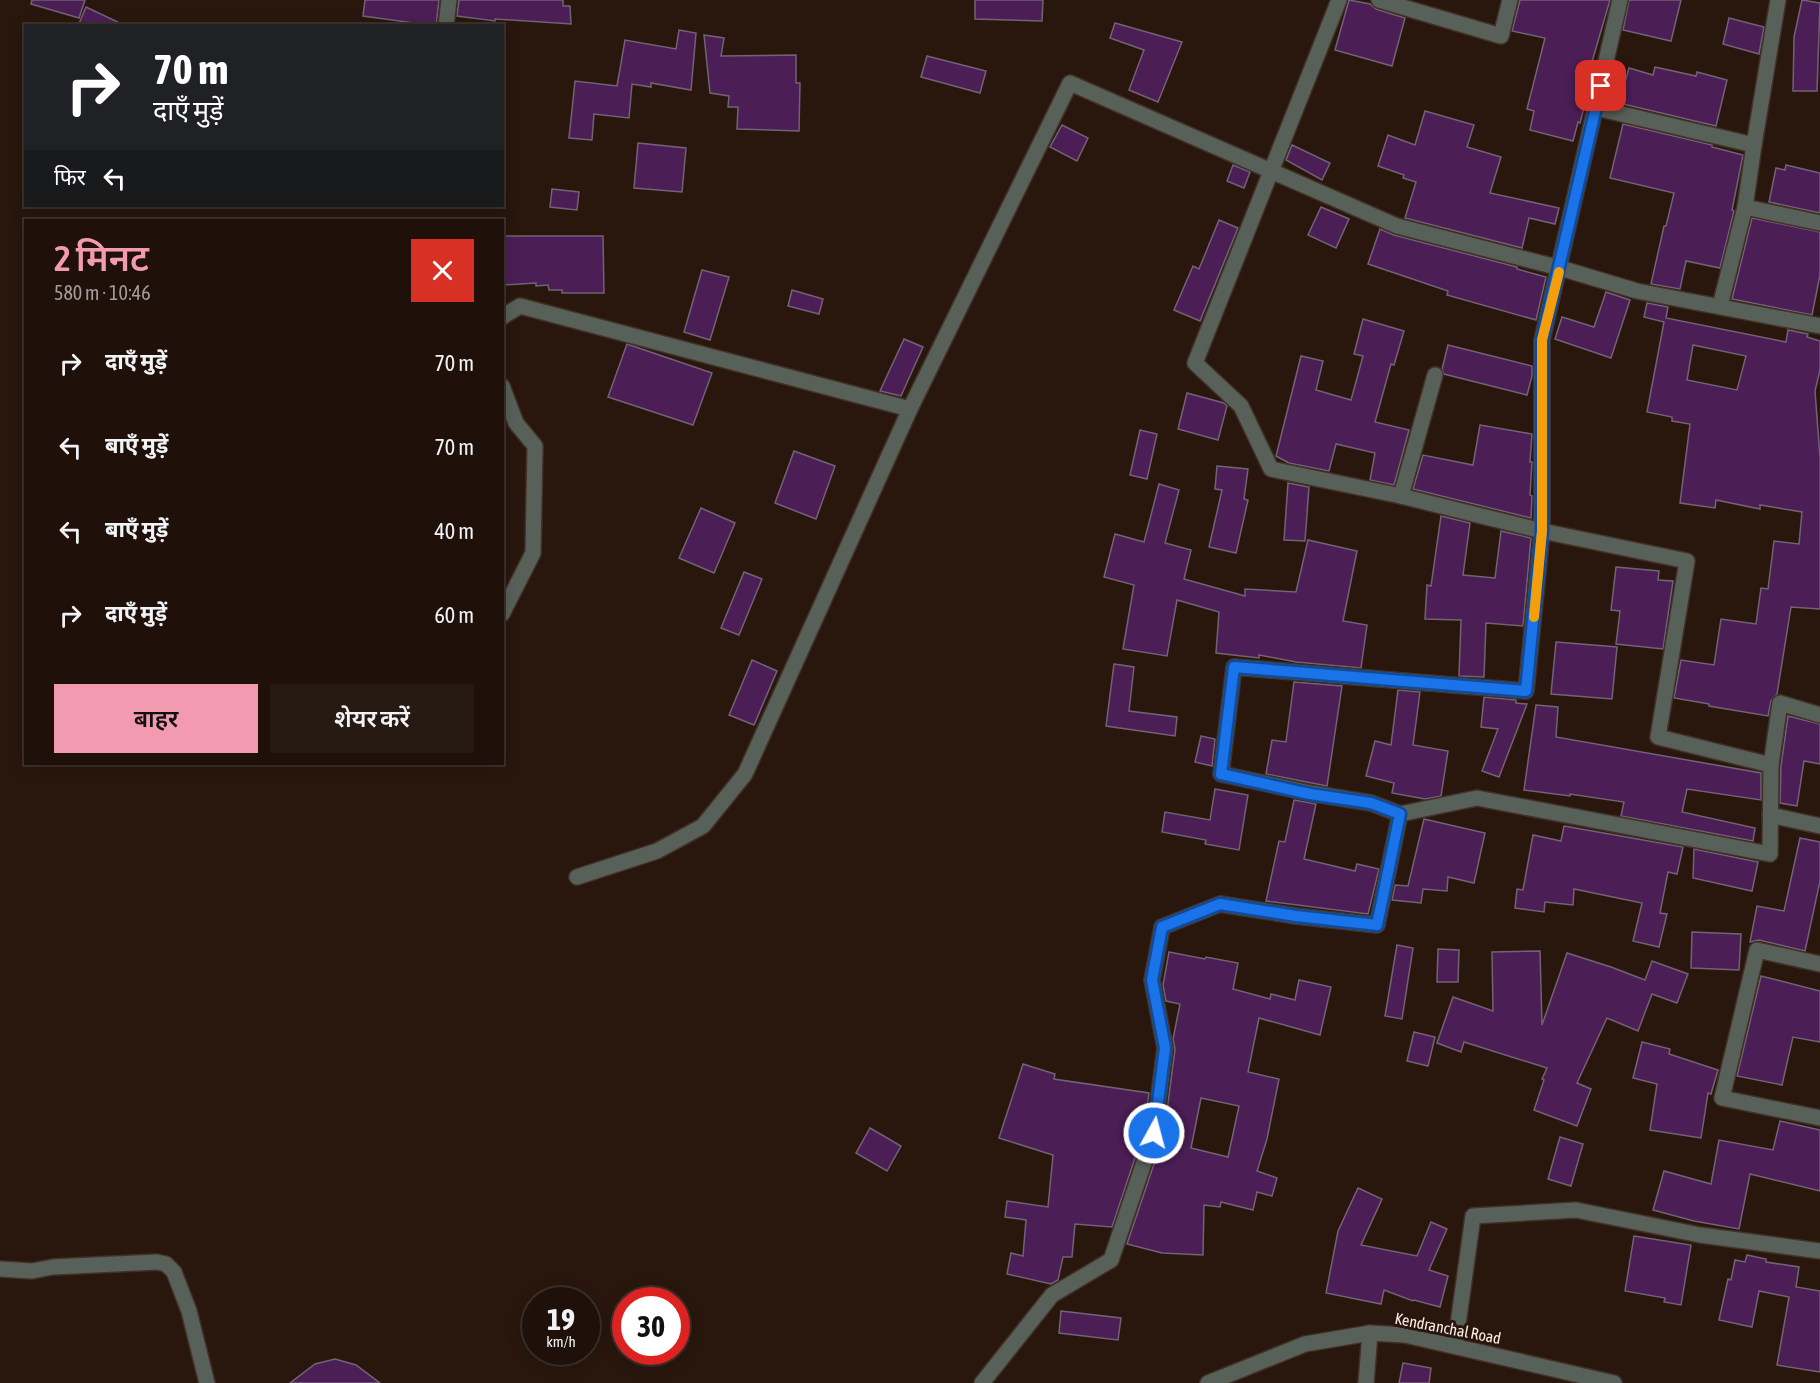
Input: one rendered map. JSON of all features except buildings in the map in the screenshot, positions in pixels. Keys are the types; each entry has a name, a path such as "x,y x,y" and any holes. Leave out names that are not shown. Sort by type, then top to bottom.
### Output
{"street":[{"path":"447,24 449,0"},
{"path":"1339,0 1195,363 1241,406 1271,469 1401,495 1542,531 1688,561 1658,737 1771,765"},
{"path":"1379,0 1501,36 1510,0"},
{"path":"1620,0 1542,340 1542,531 1526,691 1234,667 1221,774 1310,794 1371,803 1400,814 1477,798 1770,854 1771,765 1780,703 1820,715"},
{"path":"1720,306 1745,207 1778,0"},
{"path":"577,877 657,851 703,826 745,774 910,409 1070,83 1396,226 1560,268 1637,291 1820,326"},
{"path":"1596,108 1754,145"},
{"path":"1745,207 1820,223"},
{"path":"504,317 520,306 910,409"},
{"path":"1401,495 1435,375"},
{"path":"504,391 516,423 536,446 533,553 504,611"},
{"path":"982,1383 1052,1295 1111,1260 1154,1133 1165,1048 1152,980 1162,927 1220,904 1296,916 1377,925 1400,814"},
{"path":"1770,815 1820,826"},
{"path":"1820,964 1757,950 1722,1098 1820,1118"},
{"path":"1455,1346 1473,1216 1576,1210 1700,1235 1820,1251"},
{"path":"0,1269 32,1271 86,1265 157,1262 166,1264 174,1272 189,1311 207,1383"},
{"path":"1366,1383 1370,1333"},
{"name":"Kendranchal Road","path":"1208,1383 1305,1344 1370,1333 1405,1335 1614,1383"}],"slow traffic":[{"path":"1534,617 1542,531 1542,340 1559,272"}],"route":[{"path":"1154,1133 1165,1048 1152,980 1162,927 1220,904 1296,916 1377,925 1400,814 1371,803 1310,794 1221,774 1234,667 1526,691 1542,531 1542,340 1601,86"}]}
